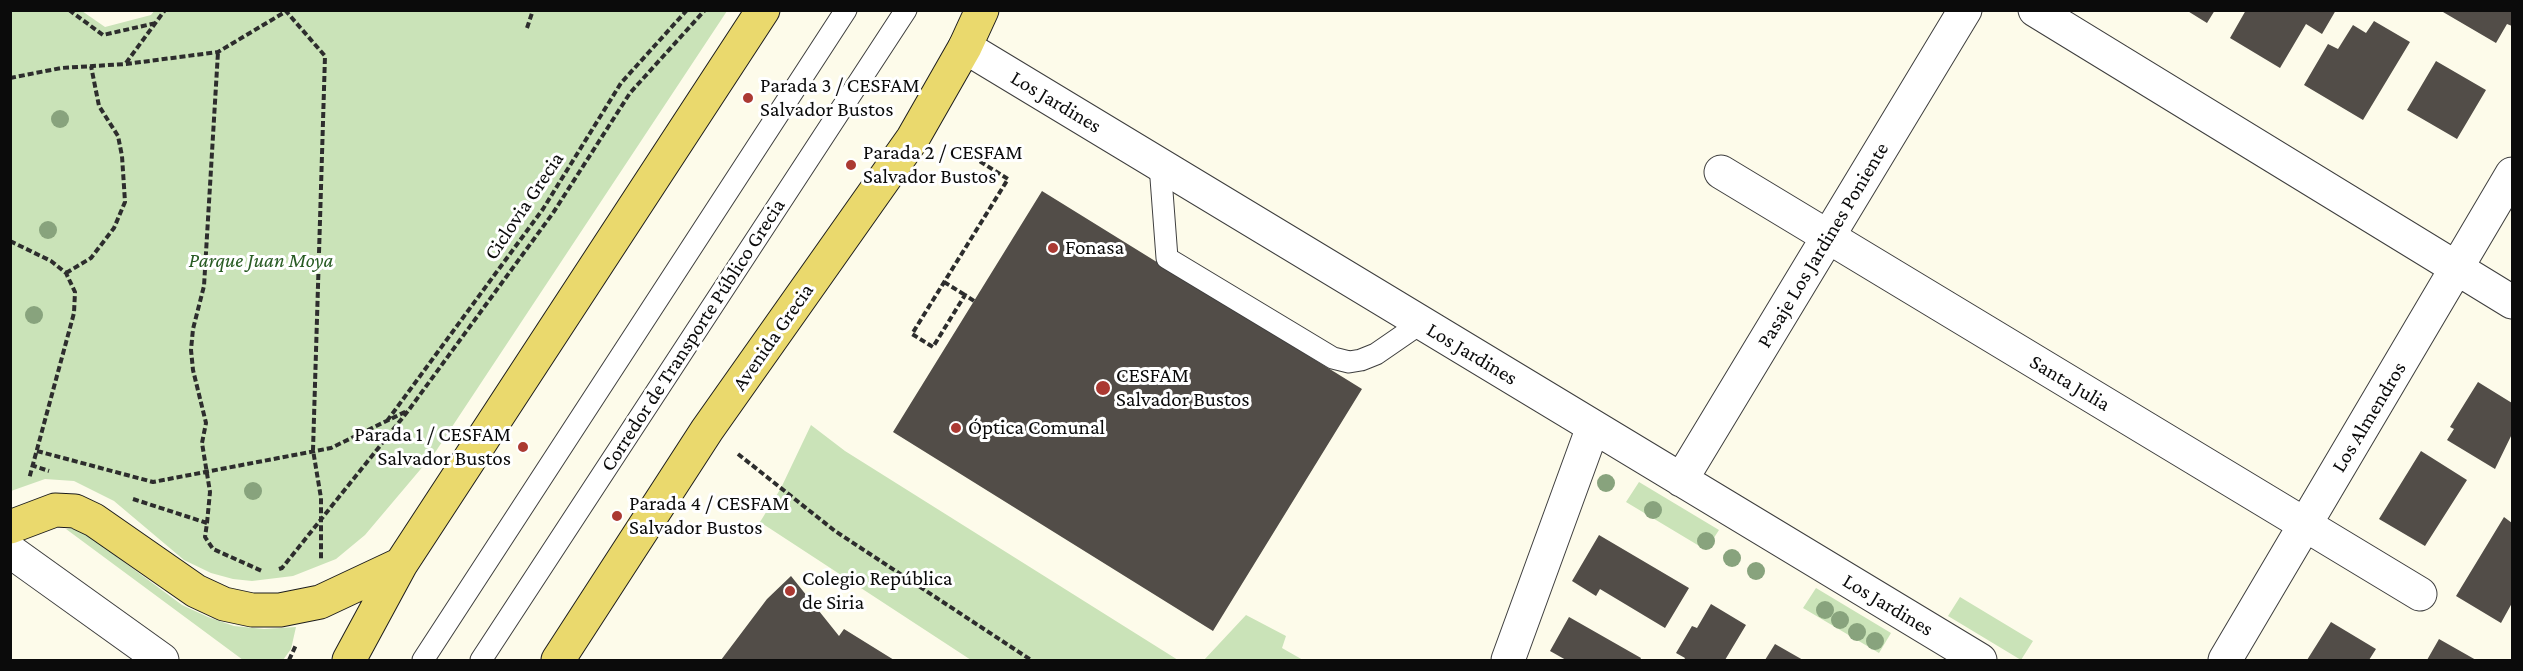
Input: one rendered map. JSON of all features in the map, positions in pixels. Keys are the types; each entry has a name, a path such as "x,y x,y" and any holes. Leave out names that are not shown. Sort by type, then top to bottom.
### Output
{"main road":[{"path":"349,660 401,564 763,10"},
{"name":"Avenida Grecia","path":"558,660 707,430 908,146 965,47 982,10"},
{"path":"10,527 55,510 75,512 94,520 196,591 224,604 252,610 280,610 320,602 401,564"}],"street":[{"name":"Pasaje Los Jardines Poniente","path":"1681,480 1965,10"},
{"path":"2036,10 2512,302"},
{"name":"Los Jardines","path":"965,47 1980,660"},
{"name":"Santa Julia","path":"1721,171 2420,594"},
{"name":"Los Almendros","path":"2225,660 2512,174"},
{"path":"1508,660 1593,427"},
{"path":"10,551 162,660"}],"lane":[{"path":"423,660 846,10"},
{"name":"Corredor de Transporte Público Grecia","path":"481,660 906,10"},
{"path":"1160,165 1167,258 1333,358 1350,362 1361,360 1376,354 1421,323"}],"path":[{"path":"69,10 103,35 156,23"},
{"path":"126,64 165,10"},
{"path":"527,28 533,10"},
{"name":"Ciclovia Grecia","path":"387,421 543,209 621,83 687,10"},
{"path":"273,570 282,568 408,411 553,213 630,93 705,10"},
{"path":"10,78 61,68 126,64 218,52 286,11 325,56 313,450 321,498 321,565"},
{"path":"218,52 204,286 193,329 191,350 193,370 206,423 202,443 210,492 204,537 213,549 264,571"},
{"path":"66,273 91,258 114,228 125,202 122,156 118,136 99,106 91,66"},
{"path":"957,147 1008,179 912,334 933,347 965,295"},
{"path":"10,241 51,261 66,273 75,292 74,313 37,451 31,465 28,486"},
{"path":"944,282 974,301"},
{"path":"37,451 153,482 331,448 408,411"},
{"path":"707,430 835,531 1031,660"},
{"path":"31,465 53,473"},
{"path":"130,498 207,523"}],"green space":[{"name":"Parque Juan Moya","path":"155,10 727,11 436,451 365,535 336,559 293,576 252,581 211,573 184,560 114,501 74,481 45,479 11,491 11,11 82,11 105,27 151,15"},
{"path":"811,425 845,451 1178,660 971,660 760,522 781,488"},
{"path":"1639,482 1719,530 1706,550 1626,502"},
{"path":"66,529 81,530 182,605 208,617 234,626 264,629 296,627 291,649 283,660 243,660"},
{"path":"1816,588 1891,633 1879,653 1803,608"},
{"path":"1960,597 2033,641 2021,660 1948,616"},
{"path":"1246,615 1286,636 1282,648 1303,660 1204,660"}],"building":[{"path":"2186,10 2215,10 2207,23"},
{"path":"2246,10 2336,10 2322,34 2306,24 2280,68 2230,38"},
{"path":"2444,10 2512,10 2512,26 2507,24 2496,43 2443,12"},
{"path":"2374,21 2410,42 2363,120 2304,85 2328,44 2338,49 2353,25 2366,33"},
{"path":"2436,61 2486,90 2457,139 2407,110"},
{"name":"CESFAM Salvador Bustos","path":"1042,191 1362,389 1213,631 893,432"},
{"path":"2478,382 2512,403 2512,434 2495,469 2447,440 2454,429 2450,427"},
{"path":"2421,451 2467,480 2425,546 2379,519"},
{"path":"2504,517 2512,523 2512,603 2501,623 2456,596"},
{"path":"1599,535 1689,588 1665,628 1600,589 1596,596 1572,581"},
{"path":"791,576 839,636 844,629 894,660 721,660 767,599"},
{"path":"1711,604 1746,625 1725,660 1684,660 1685,658 1676,653 1692,626 1697,628"},
{"path":"1569,617 1641,658 1640,660 1566,660 1550,651"},
{"path":"2331,622 2376,649 2369,660 2307,660"},
{"path":"2439,639 2476,660 2427,660"},
{"path":"1775,644 1803,660 1765,660"}],"place":[{"name":"Parada 3 / CESFAM Salvador Bustos","path":"748,98"},
{"name":"Parada 2 / CESFAM Salvador Bustos","path":"851,165"},
{"name":"Fonasa","path":"1053,248"},
{"name":"CESFAM Salvador Bustos","path":"1103,388"},
{"name":"Óptica Comunal","path":"956,428"},
{"name":"Parada 1 / CESFAM Salvador Bustos","path":"523,447"},
{"name":"Parada 4 / CESFAM Salvador Bustos","path":"617,516"},
{"name":"Colegio República de Siria","path":"790,591"}]}
